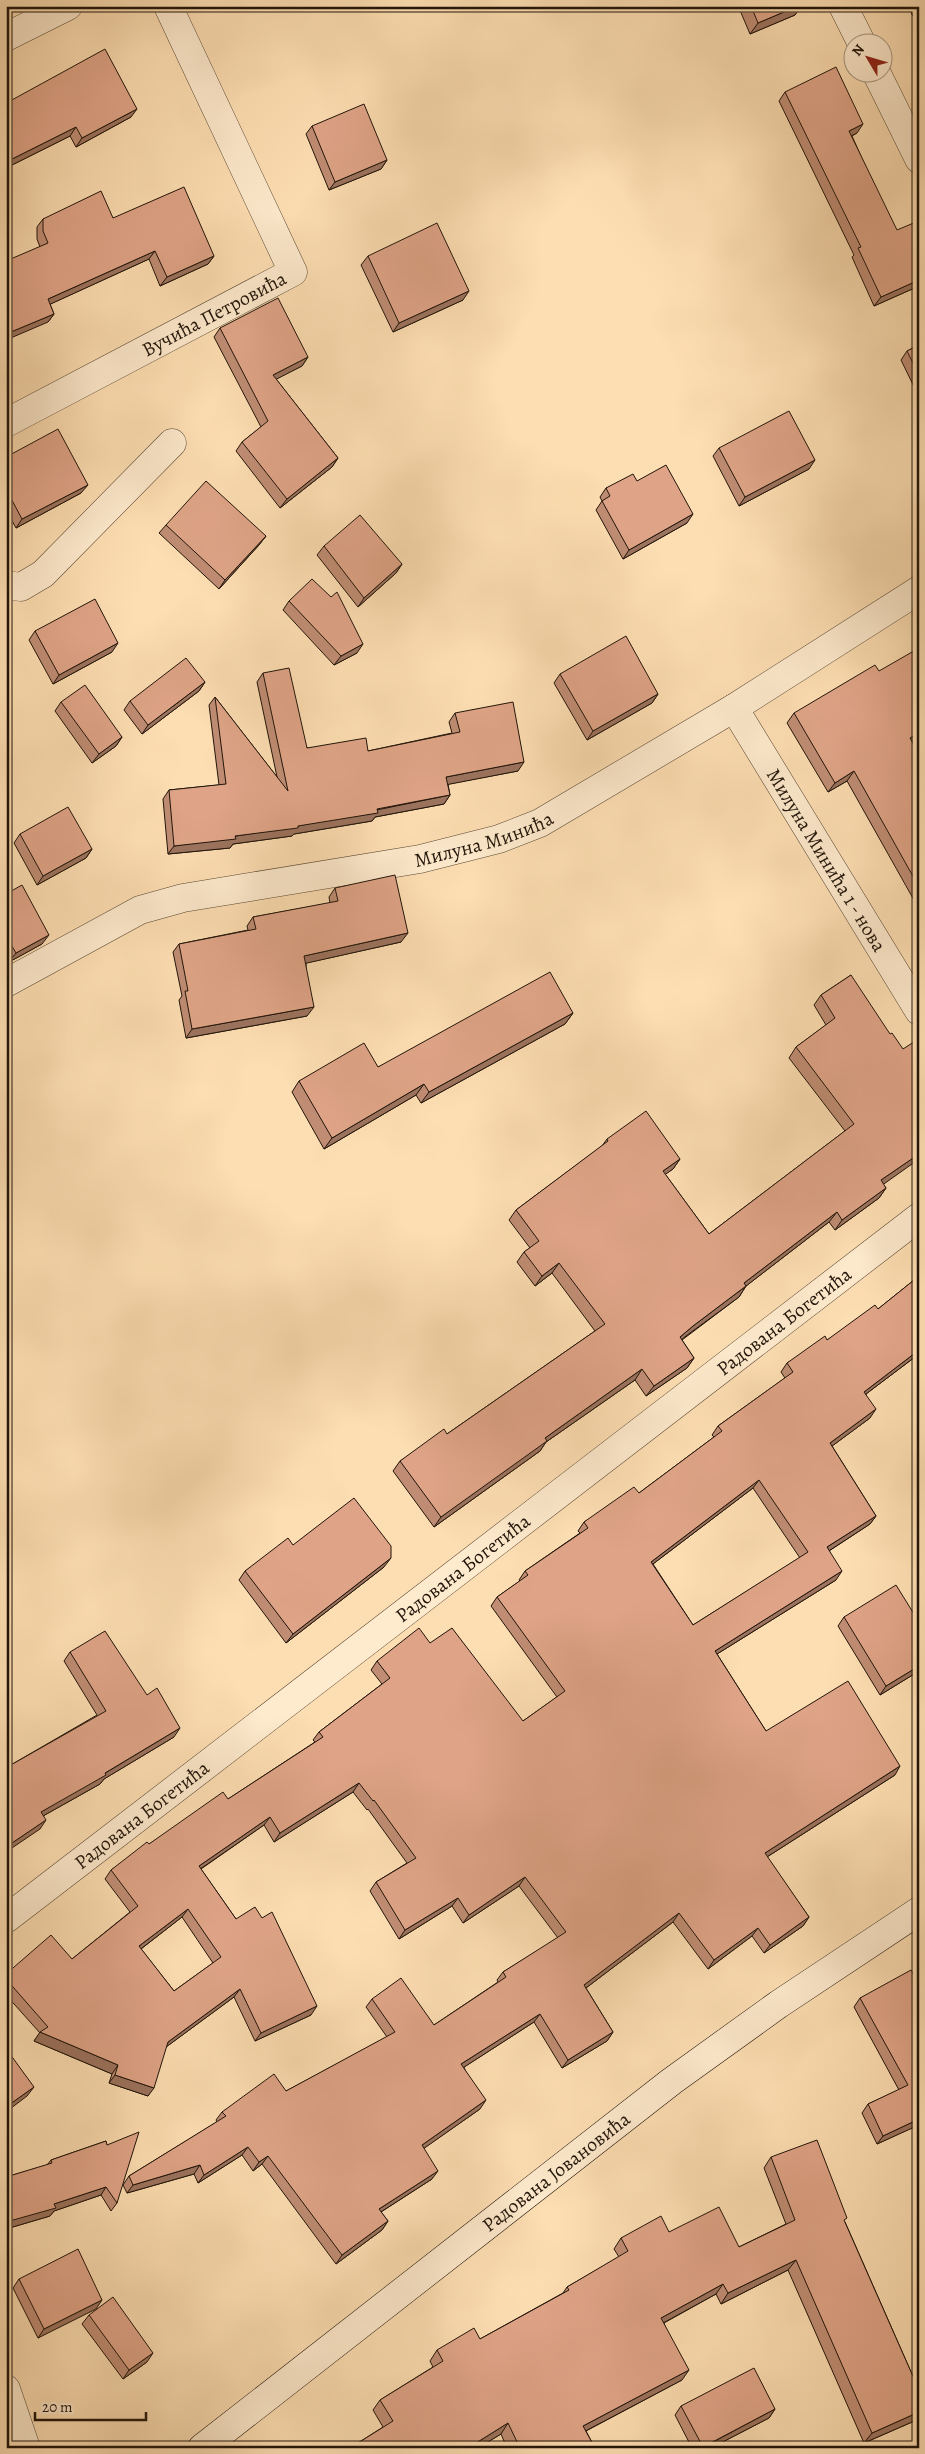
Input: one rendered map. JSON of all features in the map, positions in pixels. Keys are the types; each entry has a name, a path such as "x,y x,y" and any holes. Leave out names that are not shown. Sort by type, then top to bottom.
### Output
{"street":[{"path":"6,37 68,6"},
{"name":"Вучића Петровића","path":"6,423 293,272 168,6"},
{"path":"843,6 856,32"},
{"path":"881,82 919,159"},
{"path":"6,585 21,587 43,574 172,443"},
{"name":"Милуна Минића","path":"6,983 140,910 183,898 420,859 499,839 540,823 734,708 919,590"},
{"name":"Милуна Минића 1 - нова","path":"734,708 919,1012"},
{"name":"Радована Богетића","path":"6,1919 919,1217"},
{"name":"Радована Јовановића","path":"202,2448 679,2076 779,2004 919,1911"},
{"path":"6,2390 26,2448"}],"building":[{"path":"751,6 798,6 758,23"},
{"path":"105,49 137,109 82,138 76,127 6,162 6,93 10,101"},
{"path":"836,67 863,124 849,131 897,230 916,222 919,228 919,280 881,297 858,248 861,247 785,92"},
{"path":"364,104 387,160 335,182 312,126"},
{"path":"184,187 214,256 167,277 155,251 48,299 54,314 6,334 6,261 48,243 43,231 43,219 101,191 113,218"},
{"path":"437,223 469,291 399,323 368,256"},
{"path":"278,298 308,357 273,375 338,458 287,499 242,442 268,421 220,328"},
{"path":"919,345 919,375 907,351"},
{"path":"789,411 815,460 745,497 719,448"},
{"path":"58,429 88,485 22,519 6,489 6,457"},
{"path":"666,465 693,514 629,550 602,501 610,496 606,488 633,474 637,481"},
{"path":"206,481 266,536 225,580 166,525"},
{"path":"360,515 402,564 364,598 324,546"},
{"path":"312,579 331,597 337,592 363,644 341,656 289,601"},
{"path":"95,599 118,643 59,675 35,631"},
{"path":"626,636 658,694 593,731 560,674"},
{"path":"919,648 919,733 910,738 919,754 919,887 854,771 835,783 794,713 875,665 879,671"},
{"path":"186,658 205,682 148,725 130,701"},
{"path":"289,668 307,748 366,738 368,751 460,732 455,713 513,702 524,762 446,777 450,795 377,809 378,813 298,826 298,828 235,836 236,839 174,846 169,790 226,784 215,697 288,791 263,673"},
{"path":"85,685 122,737 99,754 61,702"},
{"path":"68,807 92,849 43,876 20,834"},
{"path":"395,875 408,933 304,956 314,1007 192,1029 185,991 188,991 179,944 256,929 253,917 338,901 335,888"},
{"path":"22,885 49,935 16,953 6,936 6,894"},
{"path":"550,972 573,1013 429,1092 424,1084 332,1138 299,1081 364,1043 378,1067"},
{"path":"851,975 890,1034 892,1033 903,1049 917,1040 919,1043 919,1154 881,1180 886,1188 842,1220 837,1212 744,1283 746,1286 680,1337 694,1358 654,1386 642,1369 545,1438 547,1441 441,1517 400,1461 444,1429 447,1434 605,1324 559,1263 542,1276 524,1252 539,1241 516,1210 646,1111 680,1159 663,1171 709,1234 854,1124 796,1047 835,1018 821,995"},
{"path":"919,1276 919,1350 864,1392 876,1409 830,1443 876,1516 827,1547 842,1571 715,1651 766,1731 848,1681 900,1766 765,1853 809,1917 770,1945 758,1928 714,1960 679,1913 584,1985 613,2032 568,2060 540,2014 461,2064 486,2100 422,2145 438,2171 379,2209 388,2221 342,2255 268,2156 259,2162 248,2147 204,2175 200,2165 133,2185 129,2176 226,2116 222,2112 274,2074 286,2091 395,2032 372,1999 401,1978 434,2025 506,1977 503,1972 566,1932 525,1877 469,1915 458,1898 405,1930 376,1882 416,1858 374,1800 359,1783 280,1833 270,1817 199,1866 236,1919 255,1907 262,1918 272,1912 317,2006 261,2033 240,1989 168,2042 154,2088 115,2075 118,2065 40,2032 48,2027 6,1979 6,1974 51,1935 72,1959 138,1906 111,1870 147,1842 149,1844 223,1792 228,1799 323,1737 319,1732 390,1678 377,1661 419,1628 430,1643 452,1628 523,1721 565,1691 497,1597 528,1575 525,1571 588,1528 584,1522 634,1487 639,1493 722,1431 718,1426 793,1372 787,1363 825,1336 827,1340 875,1305 878,1309","holes":["759,1480 808,1552 693,1625 651,1562","188,1909 221,1957 174,1991 139,1946"]},
{"path":"354,1498 391,1546 391,1558 293,1634 245,1571 288,1538 293,1545"},
{"path":"896,1585 919,1622 919,1666 886,1686 844,1617"},
{"path":"105,1631 147,1695 157,1688 180,1728 105,1773 106,1775 41,1812 46,1820 6,1847 6,1761 9,1766 106,1711 70,1652"},
{"path":"911,1970 919,1984 919,2119 883,2136 868,2104 908,2085 860,1998"},
{"path":"10,2054 34,2087 6,2107 6,2057"},
{"path":"139,2132 117,2203 106,2187 54,2204 56,2208 6,2222 6,2177 52,2163 51,2160 106,2141 107,2145"},
{"path":"817,2140 847,2218 844,2220 919,2390 919,2412 872,2433 796,2260 728,2293 723,2284 661,2318 689,2370 583,2426 595,2448 520,2448 508,2423 468,2448 350,2448 393,2421 380,2400 443,2361 437,2350 474,2328 480,2339 569,2290 567,2287 628,2251 621,2238 661,2216 669,2232 719,2207 739,2247 795,2220 771,2157"},
{"path":"78,2249 102,2300 44,2329 19,2279"},
{"path":"113,2297 153,2353 129,2370 89,2315"},
{"path":"754,2368 775,2409 703,2447 681,2406"}]}
